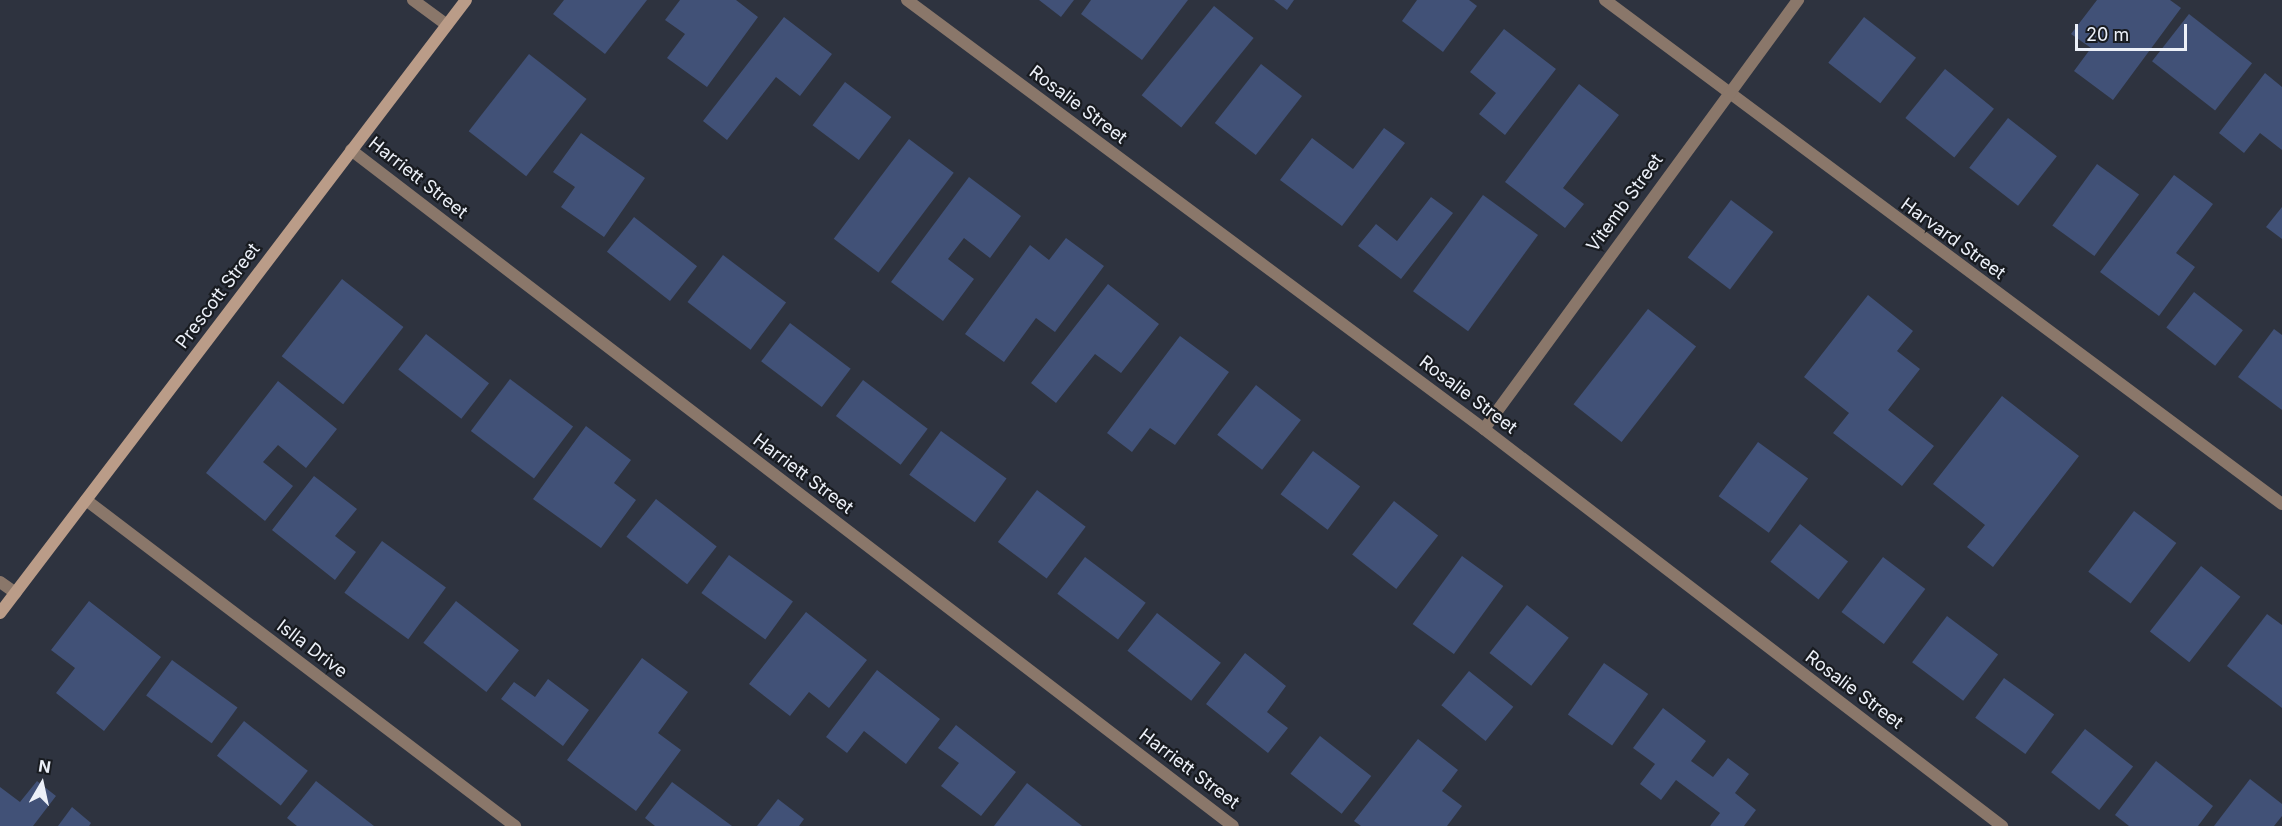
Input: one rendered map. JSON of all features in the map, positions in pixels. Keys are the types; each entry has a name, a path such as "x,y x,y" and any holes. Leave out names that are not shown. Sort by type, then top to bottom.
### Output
{"street":[{"path":"412,0 447,25"},
{"name":"Prescott Street","path":"0,613 466,0"},
{"name":"Rosalie Street","path":"907,0 1484,429 2002,826"},
{"name":"Harvard Street","path":"1605,0 1726,93 2282,504"},
{"name":"Vitemb Street","path":"1484,429 1726,93 1798,0"},
{"name":"Harriett Street","path":"351,150 1233,826"},
{"name":"Islla Drive","path":"86,500 515,826"},
{"path":"0,582 16,592"}],"building":[{"path":"564,0 647,0 605,54 553,14"},
{"path":"680,0 736,0 758,17 707,87 667,58 685,34 665,20"},
{"path":"1039,0 1074,0 1061,17"},
{"path":"1091,0 1188,0 1142,60 1081,14"},
{"path":"1274,0 1294,0 1287,10"},
{"path":"1417,0 1469,0 1477,6 1443,52 1402,21"},
{"path":"2097,0 2170,0 2181,8 2113,100 2074,71 2091,48 2071,34"},
{"path":"1214,6 1254,38 1181,127 1142,95"},
{"path":"2189,14 2252,63 2215,111 2152,61"},
{"path":"784,17 832,54 800,96 776,77 727,140 703,121"},
{"path":"1864,17 1916,58 1880,103 1828,63"},
{"path":"1504,29 1556,69 1505,135 1479,114 1496,93 1470,72"},
{"path":"529,54 587,99 526,176 469,131"},
{"path":"1261,64 1302,96 1256,155 1215,123"},
{"path":"1945,69 1994,109 1954,158 1905,118"},
{"path":"2265,73 2282,87 2282,150 2260,133 2244,153 2219,133"},
{"path":"845,82 891,117 859,160 813,125"},
{"path":"1579,84 1619,115 1563,188 1584,204 1565,228 1505,182"},
{"path":"2008,118 2057,156 2018,206 1969,168"},
{"path":"1384,128 1405,143 1342,226 1280,180 1312,138 1353,169"},
{"path":"581,133 645,178 604,237 561,207 575,187 553,172"},
{"path":"909,139 954,173 878,273 834,239"},
{"path":"2097,164 2139,195 2094,256 2052,225"},
{"path":"2174,175 2213,204 2176,253 2195,267 2159,316 2100,272"},
{"path":"969,177 1021,216 990,258 964,238 948,259 974,279 943,321 891,282"},
{"path":"1483,195 1538,235 1468,331 1413,291"},
{"path":"1431,197 1453,213 1401,279 1358,246 1376,224 1397,241"},
{"path":"1731,200 1773,232 1730,289 1688,258"},
{"path":"2282,207 2282,239 2266,227"},
{"path":"634,217 697,266 670,301 607,252"},
{"path":"1066,238 1104,266 1055,332 1036,318 1004,362 965,334 1030,245 1049,260"},
{"path":"723,255 786,303 751,350 687,302"},
{"path":"342,279 403,327 343,404 282,356"},
{"path":"1108,284 1159,324 1121,373 1095,354 1056,403 1031,383"},
{"path":"2194,292 2243,330 2215,366 2166,327"},
{"path":"1868,295 1913,331 1897,351 1920,369 1888,410 1934,446 1902,486 1833,433 1849,413 1804,377"},
{"path":"1648,309 1696,347 1622,442 1574,404"},
{"path":"790,323 851,369 822,407 761,361"},
{"path":"2274,329 2282,335 2282,410 2238,377"},
{"path":"426,334 489,383 461,419 398,369"},
{"path":"1180,336 1229,372 1175,445 1150,428 1132,452 1107,433"},
{"path":"510,379 573,427 534,478 471,431"},
{"path":"863,380 928,429 901,465 836,416"},
{"path":"278,381 337,429 306,468 278,445 263,462 293,486 265,521 206,473"},
{"path":"1256,385 1301,420 1262,470 1217,435"},
{"path":"2002,396 2079,456 1993,567 1967,547 1985,525 1933,484"},
{"path":"586,426 631,460 614,483 636,500 601,548 533,499"},
{"path":"941,431 1007,479 975,522 909,475"},
{"path":"1758,442 1808,478 1769,533 1719,496"},
{"path":"1313,451 1360,487 1328,530 1281,494"},
{"path":"314,476 357,509 335,536 356,552 335,580 272,530"},
{"path":"1037,490 1086,527 1047,579 998,542"},
{"path":"656,499 717,546 687,584 626,537"},
{"path":"1394,501 1438,535 1396,589 1352,555"},
{"path":"2134,511 2176,543 2131,604 2088,572"},
{"path":"1800,524 1848,562 1819,599 1770,562"},
{"path":"382,541 446,587 408,639 344,593"},
{"path":"729,555 793,601 765,639 701,593"},
{"path":"1462,556 1503,586 1454,654 1413,624"},
{"path":"1085,557 1146,603 1118,639 1057,594"},
{"path":"1883,557 1925,589 1884,644 1841,612"},
{"path":"2201,566 2240,597 2189,662 2150,631"},
{"path":"89,601 161,657 104,731 56,693 75,668 51,650"},
{"path":"456,601 519,650 486,692 423,643"},
{"path":"1527,605 1569,638 1531,686 1489,653"},
{"path":"806,612 867,660 829,708 809,692 790,716 749,684"},
{"path":"1157,613 1221,663 1191,701 1127,651"},
{"path":"2267,614 2282,625 2282,708 2227,666"},
{"path":"1947,616 1998,655 1963,701 1912,662"},
{"path":"1245,653 1286,686 1267,712 1288,728 1268,753 1206,704"},
{"path":"642,658 688,692 658,733 681,750 636,811 567,760"},
{"path":"172,660 238,708 212,743 146,696"},
{"path":"1604,663 1648,694 1612,746 1568,715"},
{"path":"877,670 940,719 906,764 864,731 847,753 826,737"},
{"path":"1469,671 1513,707 1486,741 1441,705"},
{"path":"2004,678 2054,714 2025,754 1975,718"},
{"path":"548,679 589,710 563,746 501,699 514,682 535,697"},
{"path":"1663,708 1706,741 1691,761 1713,777 1728,758 1749,774 1735,793 1756,810 1744,826 1710,826 1720,813 1676,780 1661,800 1640,784 1655,764 1633,748"},
{"path":"244,721 308,771 281,806 217,756"},
{"path":"956,725 1016,772 981,816 941,786 959,763 938,748"},
{"path":"2085,729 2133,767 2099,810 2051,772"},
{"path":"1320,736 1371,776 1342,814 1290,774"},
{"path":"1418,739 1458,770 1442,791 1462,806 1447,826 1361,826 1354,821"},
{"path":"2156,761 2213,806 2198,826 2129,826 2115,815"},
{"path":"2250,779 2282,804 2282,816 2274,826 2214,826"},
{"path":"37,781 56,796 33,826 0,826 0,787 20,802"},
{"path":"316,781 374,826 297,826 287,818"},
{"path":"672,782 732,826 655,826 645,818"},
{"path":"1027,783 1082,826 994,826"},
{"path":"778,799 804,819 799,826 757,826"},
{"path":"72,807 91,823 89,826 58,826"}]}
